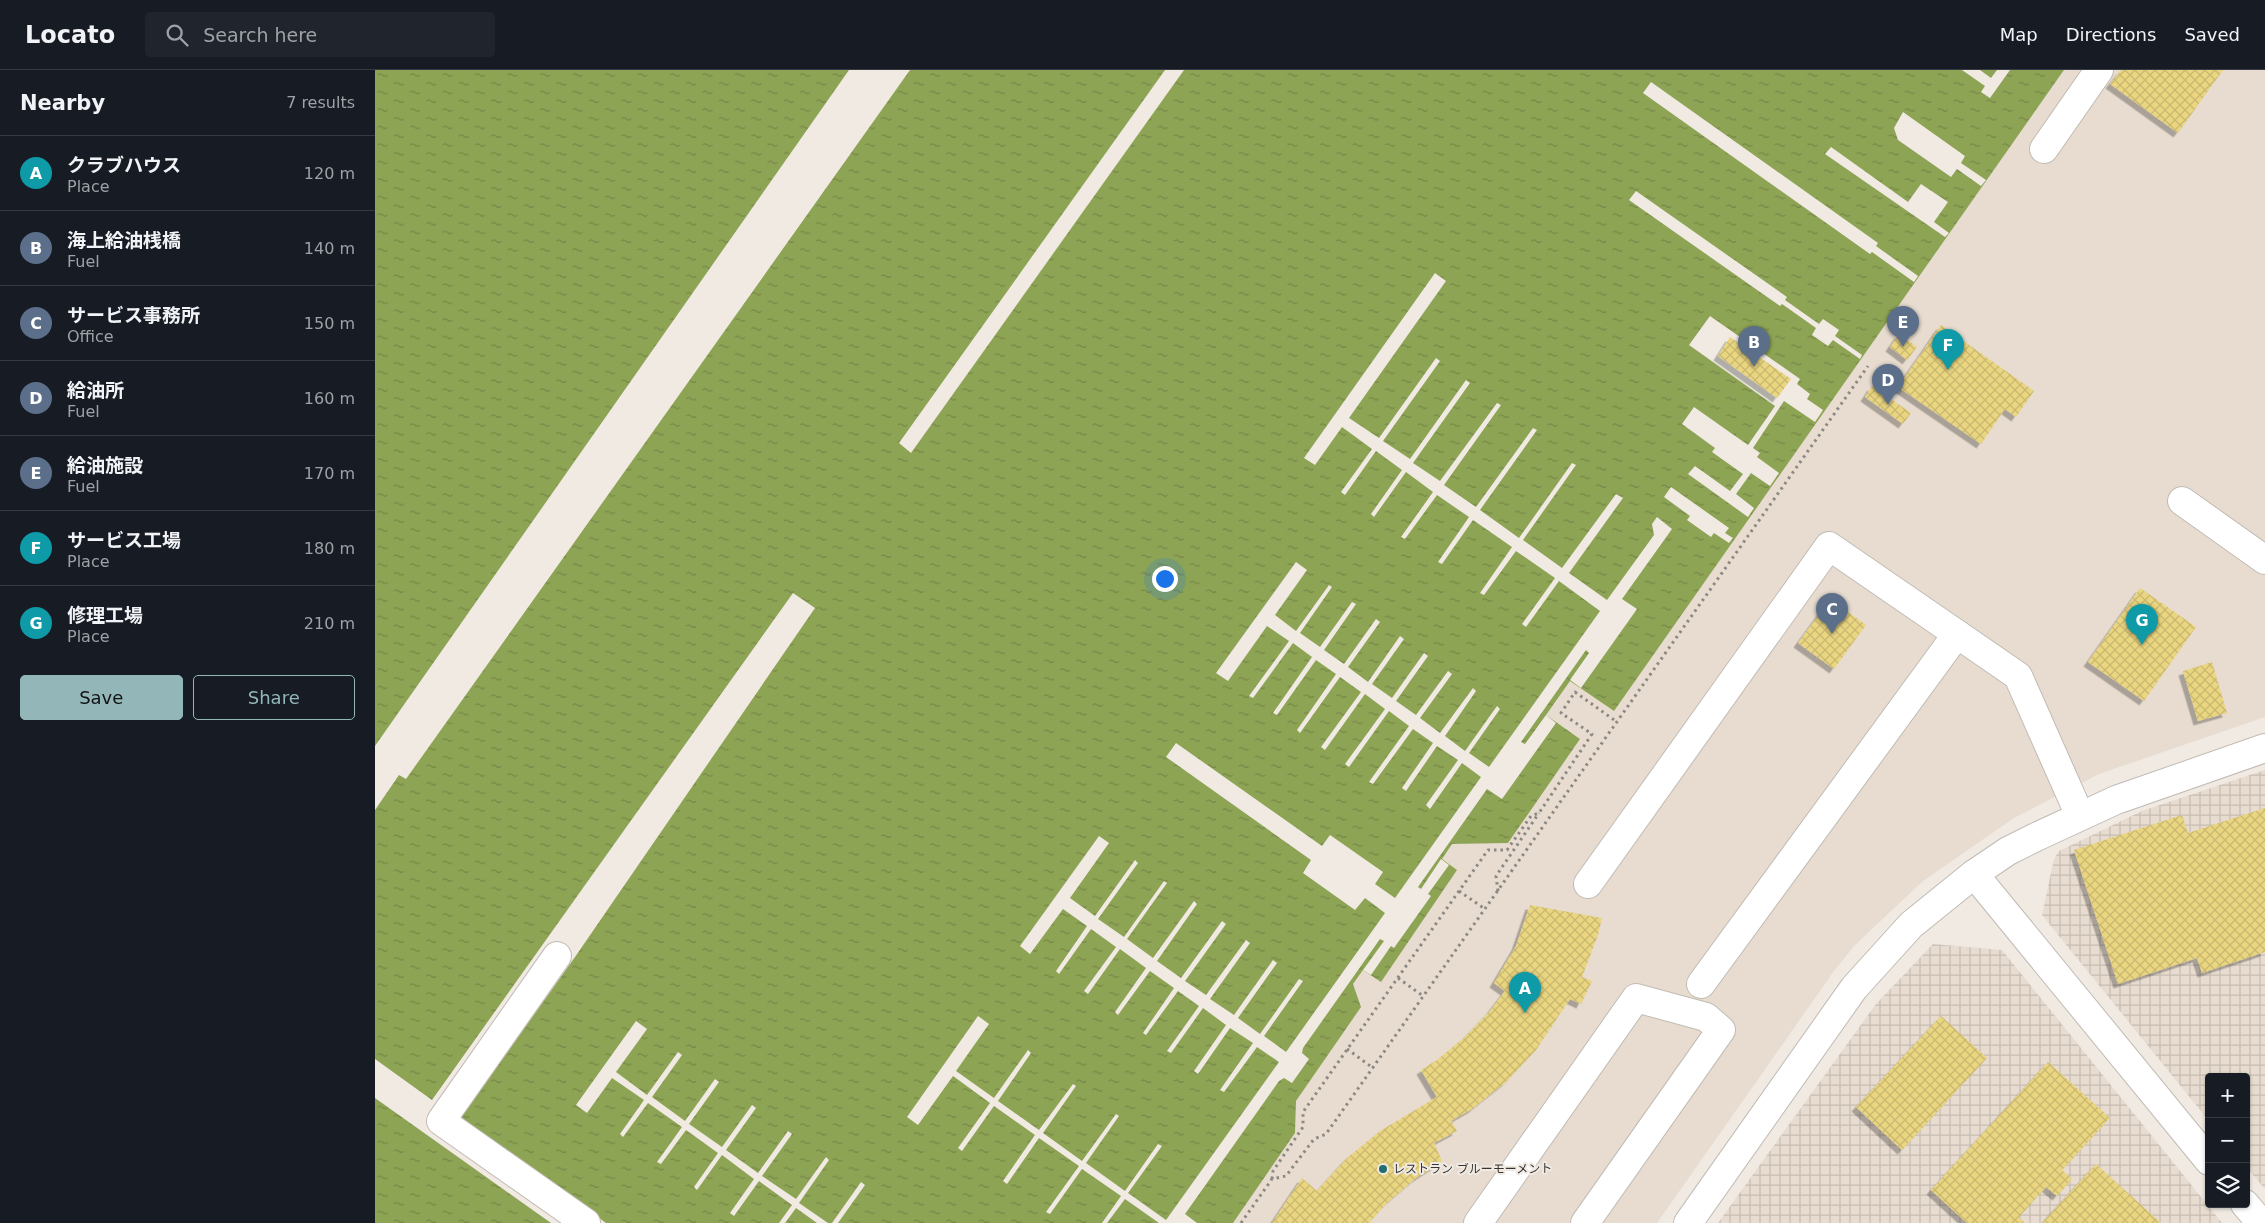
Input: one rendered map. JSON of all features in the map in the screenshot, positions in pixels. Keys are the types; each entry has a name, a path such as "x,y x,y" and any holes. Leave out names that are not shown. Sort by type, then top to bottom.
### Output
{"street":[{"path":"2044,149 2099,70"},
{"path":"2182,501 2265,560"},
{"path":"1588,884 1829,546 2018,676 2081,816"},
{"path":"1701,984 1957,634"},
{"path":"1688,1223 1854,988 1911,925 1974,874 2008,851 2116,800 2265,748"},
{"path":"1974,874 2205,1156"},
{"path":"557,956 441,1121 586,1223"},
{"path":"1477,1223 1636,998 1706,1018 1721,1030 1585,1223"},
{"path":"2248,1208 2261,1223"}],"path":[{"path":"1272,1179 1286,1176 1314,1139 1326,1134 1868,366"},
{"path":"1498,891 1496,876 1592,734 1561,713 1575,692 1617,722"},
{"path":"1241,1223 1272,1179 1273,1171 1303,1127 1303,1112 1488,850 1507,850 1531,816 1539,813"},
{"path":"1459,891 1485,908"},
{"path":"1398,978 1423,996"},
{"path":"1347,1049 1373,1068"}],"shaded area":[{"path":"2064,70 2265,70 2265,717 2099,774 2014,818 1923,881 1855,945 1834,971 1657,1223 1233,1223 1295,1133 1296,1101 1360,1007 1353,984 1363,970 1381,981 1449,865 1441,859 1452,844 1508,842 1580,739 1546,715 1570,680 1614,710"},
{"path":"2265,770 2265,1189 2250,1172 2250,1073 2205,1073 2205,1116 2042,915 2054,859 2059,851 2142,811"},
{"path":"1933,944 2002,950 2205,1202 2205,1208 2210,1208 2222,1223 1718,1223 1876,1004"}],"water":[{"path":"375,70 2064,70 1614,711 1570,681 1546,715 1580,739 1508,843 1452,844 1442,859 1457,870 1381,982 1363,970 1353,984 1361,1007 1296,1101 1295,1133 1233,1223 375,1223"}],"pier":[{"path":"849,70 910,70 406,779 399,775 375,810 375,746"},
{"path":"1165,70 1184,70 911,453 899,443"},
{"path":"1962,70 1980,70 1991,78 1997,70 2010,70 1990,98 1981,92 1985,86"},
{"path":"1651,82 1878,243 1876,246 1918,276 1914,282 1872,252 1870,254 1643,93"},
{"path":"1903,112 1965,156 1961,163 1986,180 1981,186 1957,169 1951,177 1898,140 1894,128"},
{"path":"1831,147 1908,202 1921,184 1948,202 1934,222 1949,233 1945,237 1825,154"},
{"path":"1636,191 1787,297 1785,300 1819,324 1823,319 1839,330 1835,336 1862,355 1860,359 1833,340 1828,346 1812,335 1816,328 1782,304 1780,306 1629,200"},
{"path":"1435,273 1446,281 1349,418 1379,438 1436,358 1440,361 1383,441 1410,459 1466,380 1470,383 1413,463 1440,481 1497,403 1501,405 1444,485 1476,507 1533,428 1537,430 1480,510 1519,538 1572,463 1576,465 1523,540 1562,568 1616,494 1623,498 1569,573 1607,600 1654,535 1652,524 1657,517 1672,529 1622,599 1637,609 1581,688 1570,680 1589,653 1586,650 1521,742 1525,744 1546,715 1556,723 1502,799 1487,789 1418,887 1421,889 1441,859 1449,865 1428,894 1431,896 1394,948 1391,946 1371,975 1363,970 1384,941 1380,939 1303,1048 1302,1053 1309,1059 1292,1083 1284,1078 1279,1081 1185,1214 1197,1223 1159,1223 1125,1199 1107,1223 1102,1223 1121,1196 1082,1169 1050,1214 1046,1212 1079,1166 1039,1138 1007,1184 1003,1181 1035,1135 994,1106 962,1151 958,1148 990,1103 953,1076 918,1125 907,1117 978,1016 989,1024 956,1071 994,1098 1028,1050 1031,1053 998,1101 1039,1130 1073,1084 1076,1086 1043,1133 1082,1161 1116,1114 1119,1116 1086,1163 1125,1191 1158,1144 1162,1146 1128,1193 1166,1220 1279,1062 1257,1047 1224,1092 1220,1090 1253,1043 1230,1028 1198,1074 1194,1071 1226,1025 1203,1008 1171,1053 1167,1051 1199,1006 1178,991 1146,1035 1143,1033 1174,988 1150,971 1118,1015 1115,1012 1146,968 1120,949 1088,994 1084,991 1116,947 1091,929 1059,974 1056,971 1087,926 1063,909 1030,954 1020,946 1099,836 1109,843 1070,898 1095,916 1135,860 1138,863 1098,919 1124,937 1164,881 1167,883 1127,939 1153,958 1194,901 1197,904 1157,961 1181,978 1222,921 1226,924 1185,981 1206,995 1246,940 1250,943 1210,999 1234,1015 1273,960 1277,963 1238,1018 1260,1034 1299,979 1303,981 1264,1036 1286,1052 1385,913 1365,898 1355,910 1303,873 1311,860 1166,757 1176,743 1322,846 1330,835 1383,872 1375,884 1395,898 1481,777 1462,763 1430,809 1426,805 1458,760 1437,746 1406,791 1402,788 1433,743 1413,729 1373,784 1369,782 1409,726 1389,711 1349,767 1345,764 1385,709 1365,694 1325,750 1321,747 1361,692 1340,677 1300,733 1297,730 1336,674 1316,660 1277,715 1273,713 1312,657 1293,643 1253,698 1249,696 1289,641 1267,626 1228,681 1216,673 1296,562 1307,570 1275,615 1296,631 1329,585 1332,587 1300,633 1320,647 1352,602 1356,604 1324,650 1344,664 1376,619 1380,622 1348,667 1368,682 1400,636 1404,639 1372,684 1392,698 1424,653 1428,656 1396,701 1416,715 1448,671 1452,674 1420,718 1440,733 1473,688 1476,691 1445,736 1465,751 1497,706 1500,709 1469,753 1489,767 1600,611 1559,581 1526,627 1522,624 1555,578 1516,551 1484,595 1480,593 1512,547 1473,520 1442,564 1438,562 1469,517 1437,495 1405,539 1401,537 1433,492 1406,472 1374,517 1371,514 1402,470 1376,451 1345,495 1341,492 1372,449 1342,427 1315,465 1304,458"},
{"path":"1710,316 1800,379 1797,384 1810,394 1807,399 1823,410 1815,422 1784,401 1753,448 1760,453 1757,457 1779,473 1770,486 1751,473 1736,494 1754,508 1748,517 1688,474 1695,466 1730,491 1743,474 1712,452 1715,448 1682,424 1694,407 1748,445 1775,406 1689,345"},
{"path":"1671,487 1729,528 1725,533 1733,538 1729,543 1714,533 1711,537 1687,520 1690,516 1664,497"},
{"path":"793,593 815,608 575,957 460,1119 606,1223 551,1223 375,1098 375,1059 432,1100"},
{"path":"636,1021 647,1029 616,1072 647,1095 678,1052 682,1055 652,1097 685,1121 715,1079 719,1082 689,1124 722,1147 752,1105 756,1108 726,1150 758,1173 788,1131 792,1134 762,1176 796,1199 826,1157 829,1160 799,1203 828,1223 817,1223 796,1208 785,1223 779,1223 792,1205 759,1181 734,1216 730,1213 754,1179 722,1155 697,1190 694,1187 718,1153 686,1130 661,1164 657,1162 682,1127 648,1103 623,1137 620,1134 644,1100 612,1078 587,1113 576,1105"},
{"path":"861,1182 865,1185 838,1223 832,1223"}],"building":[{"path":"2121,70 2223,70 2178,133 2110,84"},
{"path":"1941,325 2034,391 2016,417 2005,409 1981,444 1898,387"},
{"path":"1899,334 1917,347 1907,360 1890,347"},
{"path":"1730,337 1791,379 1777,398 1718,356"},
{"path":"1872,386 1911,413 1903,424 1865,397"},
{"path":"2140,588 2196,627 2144,701 2088,662"},
{"path":"1830,599 1866,625 1834,669 1798,643"},
{"path":"2212,662 2227,713 2198,721 2183,671"},
{"path":"2265,808 2265,952 2202,973 2197,958 2118,984 2074,850 2182,815 2188,833"},
{"path":"1530,905 1602,918 1598,935 1582,977 1592,981 1581,1004 1570,999 1536,1050 1506,1082 1472,1109 1451,1121 1457,1131 1434,1143 1442,1161 1415,1179 1388,1202 1369,1223 1272,1223 1302,1178 1317,1191 1346,1159 1380,1131 1437,1097 1421,1070 1437,1060 1465,1037 1490,1011 1505,991 1494,983 1516,946"},
{"path":"1941,1016 1987,1058 1902,1150 1856,1107"},
{"path":"2048,1062 2110,1118 2062,1170 2072,1179 2057,1196 2046,1187 2019,1217 2023,1223 1967,1223 1931,1190"},
{"path":"2096,1164 2161,1223 2042,1223"}],"place":[{"name":"給油施設","path":"1903,347"},
{"name":"海上給油桟橋","path":"1754,367"},
{"name":"サービス工場","path":"1948,370"},
{"name":"給油所","path":"1888,405"},
{"name":"サービス事務所","path":"1832,634"},
{"name":"修理工場","path":"2142,645"},
{"name":"クラブハウス","path":"1525,1013"},
{"name":"レストラン ブルーモーメント","path":"1383,1169"}]}
